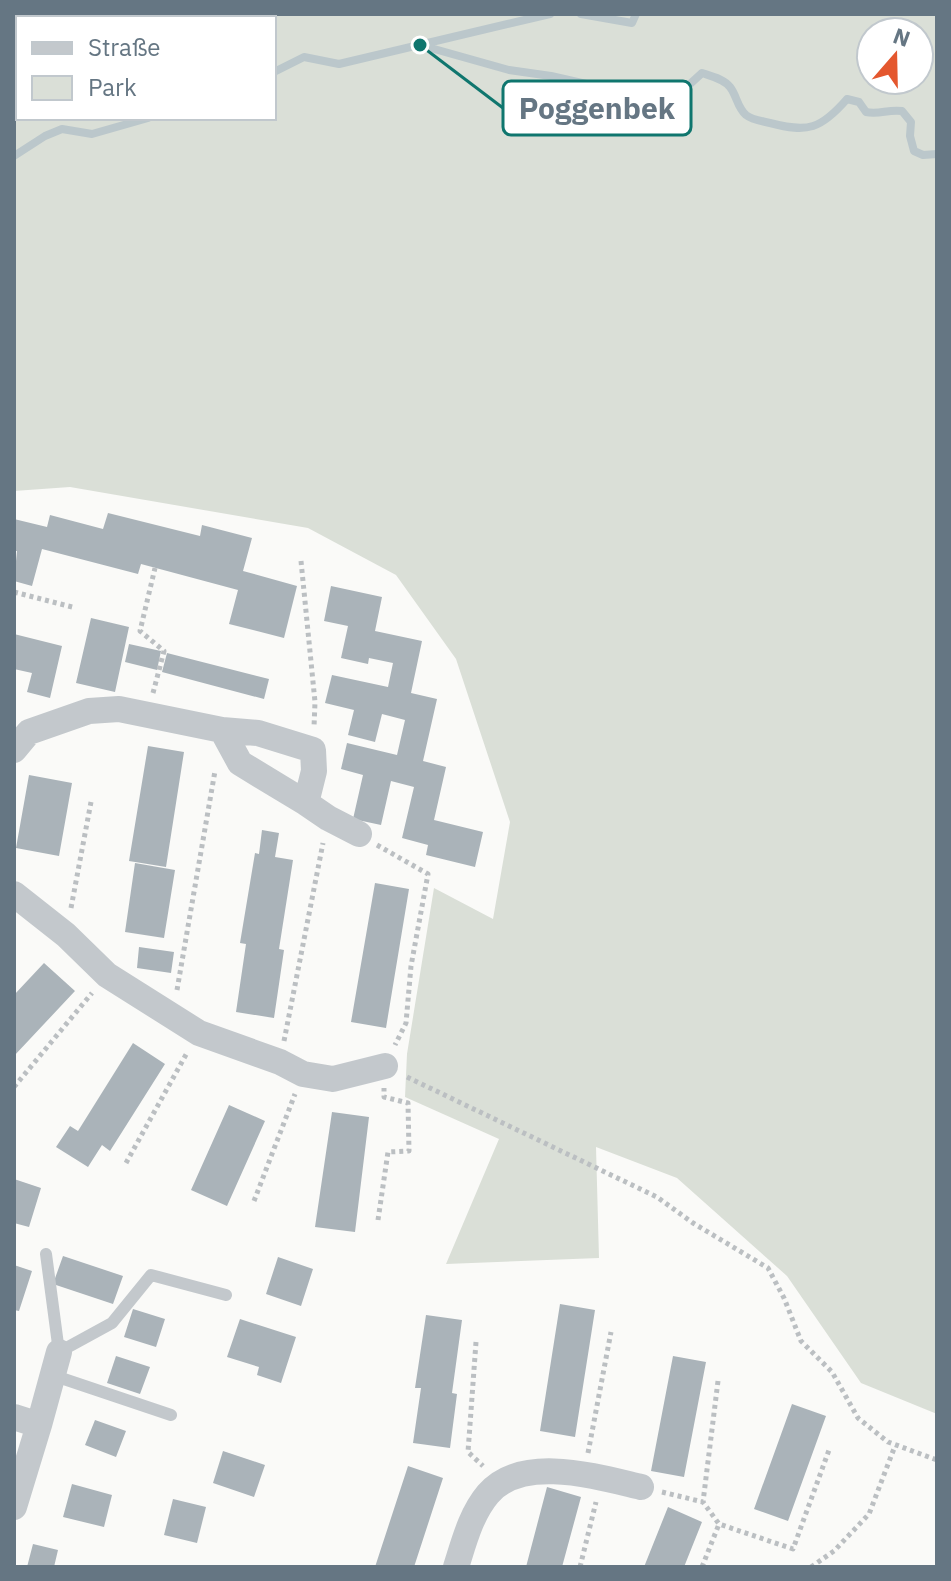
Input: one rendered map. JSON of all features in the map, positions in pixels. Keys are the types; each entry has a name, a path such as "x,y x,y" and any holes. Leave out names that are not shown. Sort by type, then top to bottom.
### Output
{"street":[{"path":"14,750 29,732 89,711 119,709 222,730 258,733 313,750 314,771 306,803"},
{"path":"222,730 240,763 359,834"},
{"path":"14,894 66,935 107,975 199,1033 291,1068 333,1079 385,1066"},
{"path":"14,1507 26,1421 56,1363"},
{"path":"456,1567 473,1518 488,1494 502,1482 523,1473 555,1472 593,1476 641,1487"}],"lane":[{"path":"46,1254 56,1363"},
{"path":"56,1363 112,1323 151,1275 226,1295"},
{"path":"56,1363 171,1415"}],"path":[{"path":"301,561 315,702 313,750"},
{"path":"148,714 164,651 140,631 155,568"},
{"path":"14,592 76,608"},
{"path":"173,1019 222,730"},
{"path":"66,935 91,802"},
{"path":"254,1201 291,1068 328,818"},
{"path":"359,834 428,874 411,966 406,1023 385,1066 384,1097 408,1103 409,1151 388,1152 378,1220"},
{"path":"14,1087 107,975"},
{"path":"126,1163 199,1033"},
{"path":"385,1066 657,1197 693,1223 768,1268 801,1341 832,1372 858,1418 895,1446 937,1460"},
{"path":"580,1567 611,1332"},
{"path":"476,1342 468,1452 502,1482"},
{"path":"703,1502 718,1381"},
{"path":"811,1567 834,1551 869,1514 895,1446"},
{"path":"641,1487 703,1502 719,1524 793,1549 829,1450"},
{"path":"702,1567 719,1524"}],"green space":[{"path":"14,14 937,14 937,1414 861,1383 787,1276 677,1178 596,1147 599,1258 446,1264 499,1139 405,1097 407,1054 434,888 493,919 510,822 456,659 396,575 308,528 70,487 14,491"}],"building":[{"path":"108,513 200,536 202,525 252,538 243,571 297,586 284,638 229,624 238,590 141,564 138,574 42,549 32,586 14,581 17,551 14,551 14,519 47,527 50,515 103,529"},
{"path":"331,586 382,597 375,631 422,641 411,693 437,699 423,761 446,767 434,820 483,832 475,867 426,855 428,845 402,838 414,787 391,781 381,825 353,819 363,775 341,769 347,743 397,755 405,720 382,714 375,742 348,735 354,710 325,703 332,675 388,687 393,663 369,658 368,664 341,658 348,626 324,621"},
{"path":"91,618 129,627 115,692 76,683"},
{"path":"14,634 62,646 50,698 27,692 32,673 14,669"},
{"path":"129,644 161,651 157,670 125,662"},
{"path":"167,653 269,679 264,699 162,672"},
{"path":"148,746 184,752 166,867 129,861"},
{"path":"29,775 72,783 59,856 16,848"},
{"path":"262,830 279,833 275,857 293,860 279,949 284,950 274,1018 236,1012 246,944 240,943 255,853 259,854"},
{"path":"135,863 175,870 164,938 125,932"},
{"path":"375,883 409,889 386,1028 351,1022"},
{"path":"139,947 174,952 171,973 137,968"},
{"path":"44,963 75,991 14,1056 14,995"},
{"path":"133,1043 165,1064 110,1151 102,1145 88,1167 56,1147 70,1126 78,1131"},
{"path":"229,1105 265,1121 227,1206 191,1190"},
{"path":"332,1112 369,1117 355,1232 315,1227"},
{"path":"14,1179 41,1188 29,1227 14,1223"},
{"path":"63,1256 123,1276 113,1304 53,1284"},
{"path":"278,1257 313,1269 301,1306 266,1294"},
{"path":"14,1265 32,1271 19,1311 14,1310"},
{"path":"560,1304 595,1310 575,1437 540,1431"},
{"path":"133,1309 165,1319 156,1347 124,1337"},
{"path":"426,1315 462,1320 452,1393 457,1394 450,1448 413,1443 421,1388 415,1388"},
{"path":"240,1319 296,1337 281,1383 257,1375 259,1367 227,1357"},
{"path":"116,1356 150,1367 140,1394 107,1383"},
{"path":"673,1356 706,1362 684,1477 651,1471"},
{"path":"792,1404 826,1416 788,1521 754,1509"},
{"path":"95,1420 126,1431 116,1457 85,1445"},
{"path":"223,1451 265,1465 254,1497 213,1483"},
{"path":"408,1466 443,1478 414,1567 375,1567"},
{"path":"72,1484 112,1495 104,1527 63,1517"},
{"path":"547,1487 581,1497 562,1567 526,1567"},
{"path":"173,1499 206,1507 197,1543 164,1535"},
{"path":"668,1507 702,1522 684,1567 644,1567"},
{"path":"33,1544 58,1550 54,1567 27,1567"}],"waterway":[{"path":"276,71 304,57 339,64 550,14"},
{"path":"581,14 632,23 636,14"},
{"path":"420,45 509,70 551,76 661,101 679,94 702,73 727,84 748,117 794,128 821,122 847,99 859,102 866,112 902,111 911,122 910,136 914,151 923,155 937,154"},
{"path":"14,156 62,129 92,134 141,120"}],"place":[{"name":"Poggenbek","path":"420,45"}]}
